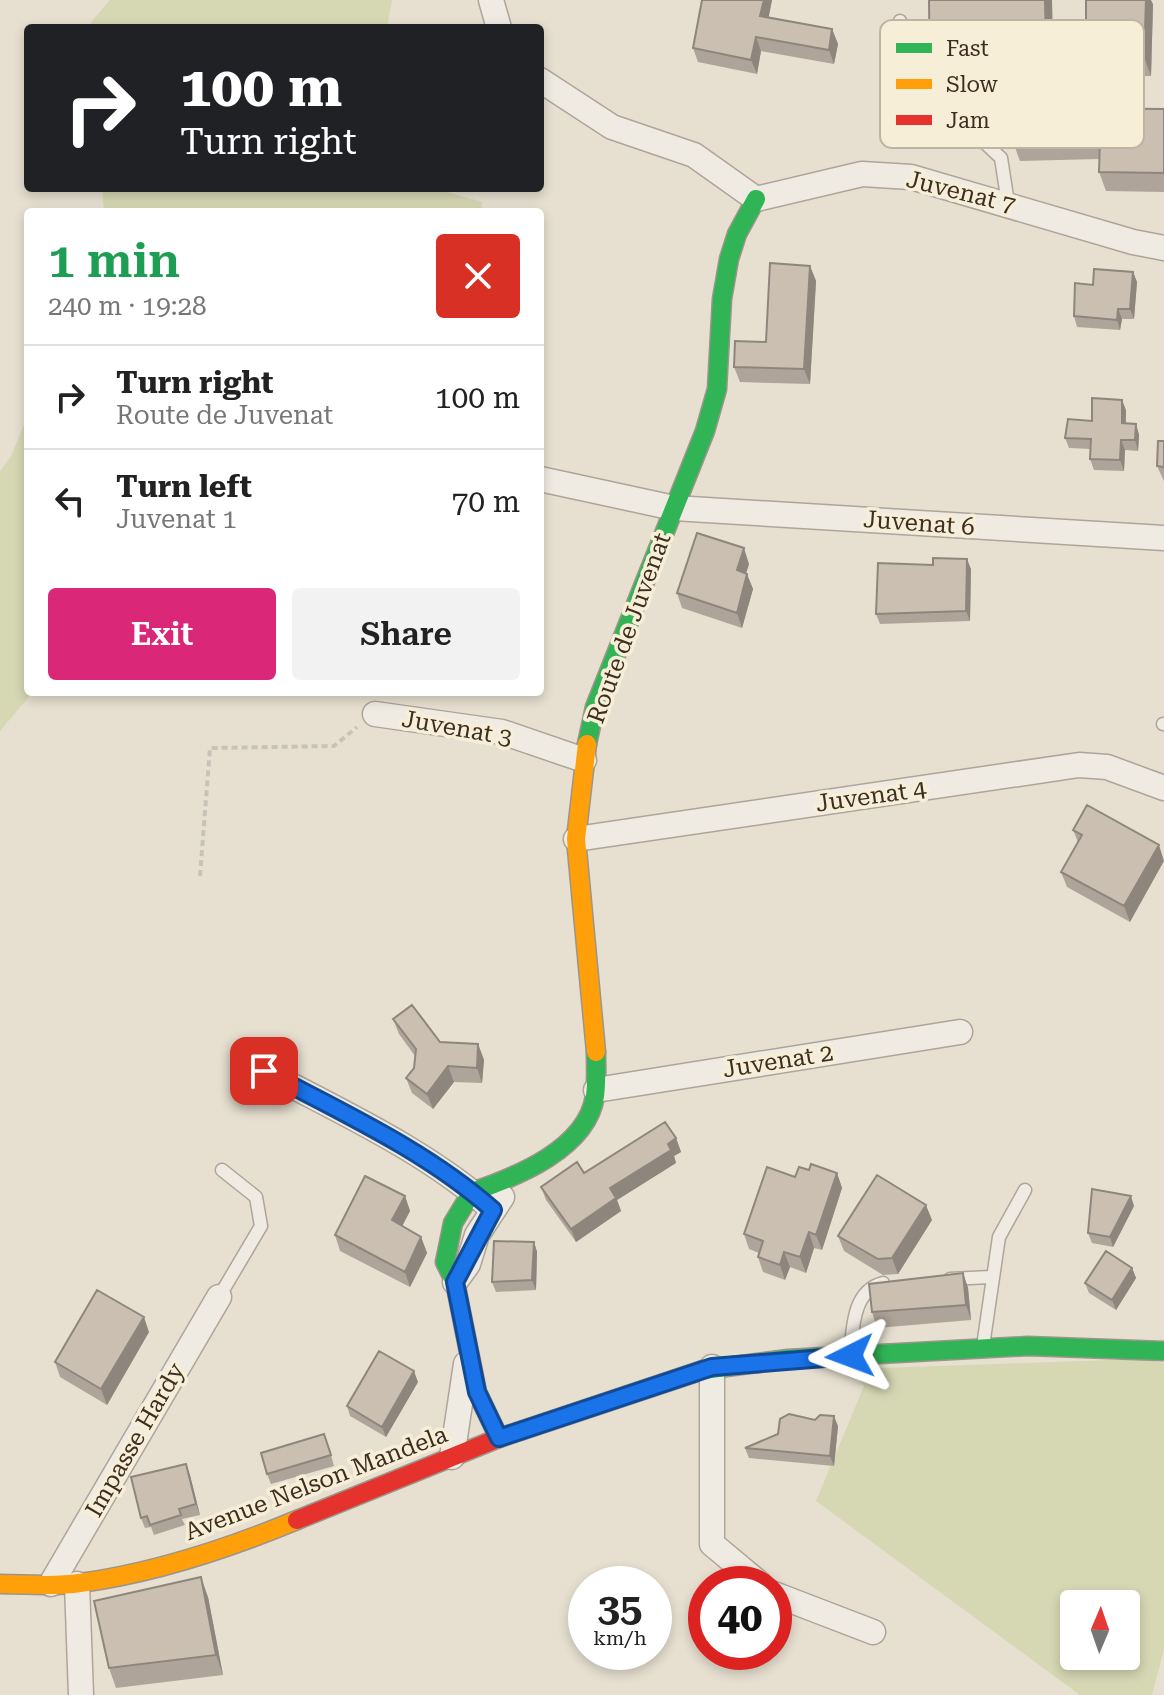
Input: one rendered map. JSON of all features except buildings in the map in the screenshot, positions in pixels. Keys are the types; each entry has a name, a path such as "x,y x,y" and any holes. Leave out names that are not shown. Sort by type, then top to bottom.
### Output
{"street":[{"path":"491,0 498,24"},
{"path":"544,83 612,127 694,155 756,199"},
{"name":"Juvenat 7","path":"756,199 862,174 911,177 1133,242 1164,248"},
{"name":"Route de Juvenat","path":"472,1192 514,1178 562,1149 583,1123 596,1090 576,839 584,760 595,707 705,431 717,389 722,299 729,259 737,234 756,199"},
{"name":"Juvenat 6","path":"544,480 674,508 1164,538"},
{"name":"Juvenat 3","path":"375,714 502,732 584,760"},
{"name":"Juvenat 4","path":"576,839 1079,765 1107,767 1164,788"},
{"name":"Juvenat 2","path":"596,1090 960,1032"},
{"path":"264,1071 366,1125 472,1192 493,1210"},
{"name":"Route de Juvenat","path":"455,1282 493,1210 514,1178"},
{"path":"472,1192 453,1223 445,1262 455,1282 477,1392 499,1438"},
{"name":"Impasse Hardy","path":"51,1584 219,1297"},
{"name":"Avenue Nelson Mandela","path":"0,1584 77,1584 226,1549 499,1438 712,1367 1028,1346 1164,1351"},
{"path":"452,1457 467,1354"},
{"path":"712,1367 712,1544 738,1566"},
{"path":"77,1584 81,1695"},
{"path":"792,1601 873,1632"}],"lane":[{"path":"990,148 1001,158 1008,203"},
{"path":"219,1297 261,1226 256,1197 222,1170"},
{"path":"983,1349 990,1277 999,1237 1025,1190"},
{"path":"935,1280 990,1277"},
{"path":"850,1356 854,1316 863,1297 879,1284 893,1283"}],"path":[{"path":"200,876 210,748 334,746 375,714"}],"green space":[{"path":"110,0 392,0 388,24 91,22"},
{"path":"102,192 447,192 482,202 481,208 104,208"},
{"path":"24,425 24,696 30,696 0,731 0,471 11,456"},
{"path":"1141,1359 1164,1363 1164,1649 1152,1695 1080,1695 816,1501 864,1386 850,1369"}],"traffic: fast":[{"path":"587,744 595,707 705,431 717,389 722,299 729,259 737,234 756,199"},
{"path":"499,1438 477,1392 455,1282 445,1262 453,1223 472,1192 528,1169 564,1146 579,1131 589,1115 595,1096 596,1052"},
{"path":"703,1370 788,1359 1028,1346 1164,1351"}],"traffic: slow":[{"path":"587,744 576,839 596,1052"},
{"path":"0,1584 70,1584 136,1573 217,1550 297,1520"}],"traffic: jam":[{"path":"297,1520 499,1438 703,1370"}],"route":[{"path":"264,1071 366,1125 472,1192 493,1210 477,1235 468,1264 455,1282 477,1392 499,1438 712,1367 850,1356"}]}
